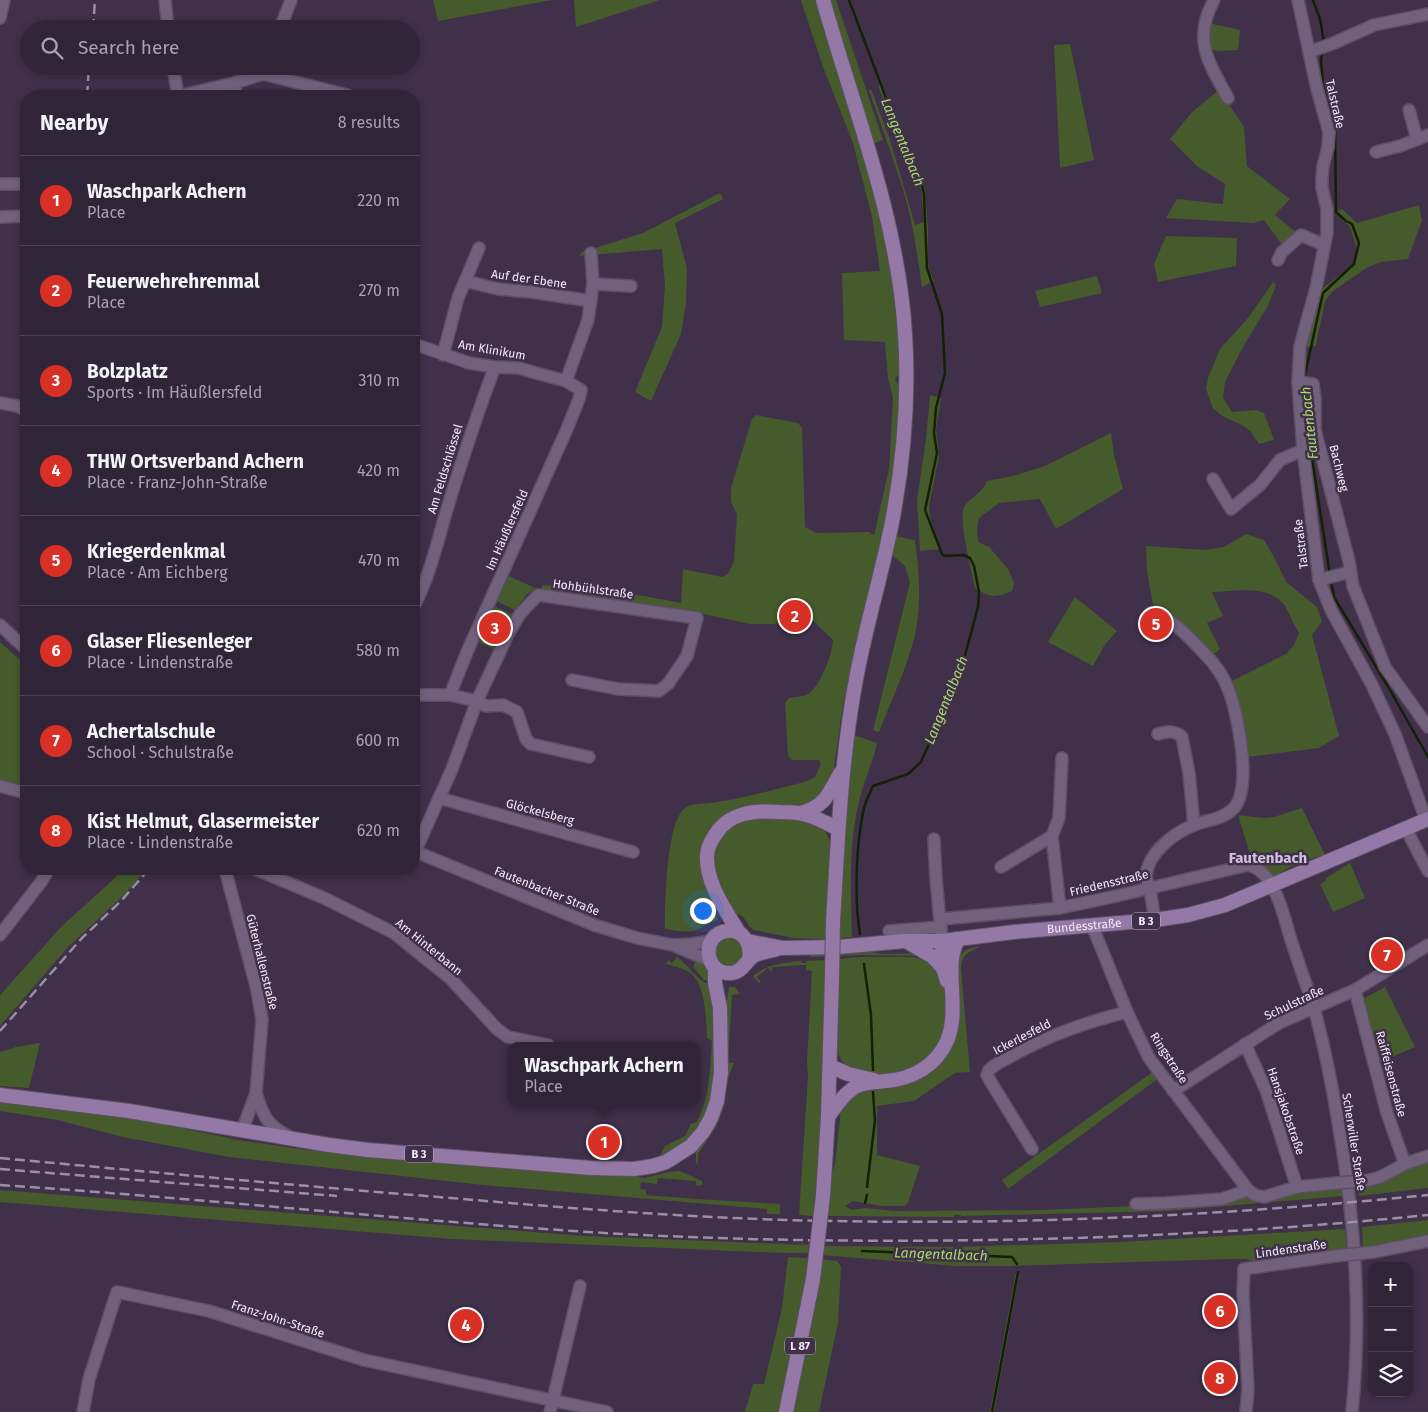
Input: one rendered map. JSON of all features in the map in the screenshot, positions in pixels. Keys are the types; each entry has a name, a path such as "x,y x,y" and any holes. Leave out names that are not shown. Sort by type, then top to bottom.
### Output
{"main road":[{"name":"L 87","path":"786,1412 812,1280 822,1196 830,1072 833,922 844,752 857,674 893,518 904,428 905,334 896,262 880,190 823,0"},
{"path":"808,811 826,798 844,767"},
{"path":"715,937 721,922 716,894 708,870 707,855 710,842 725,823 738,815 747,813 808,811 826,822 838,823"},
{"name":"Bundesstraße","path":"783,948 838,947 905,941 941,929 958,939 1014,932 1155,920 1188,915 1225,905 1427,820"},
{"path":"716,894 750,950 749,960"},
{"path":"941,929 943,968 952,994"},
{"name":"B 3","path":"0,1095 137,1112 296,1140 368,1150 591,1168 634,1169 666,1162 691,1146 712,1118 718,1101 721,1072 720,1008 712,964 708,953 715,937 733,931 743,937 783,948"},
{"path":"830,1072 848,1085 860,1085 899,1079 923,1070 940,1052 950,1030 952,1018 952,958 958,939"},
{"path":"905,941 933,957 943,968"},
{"name":"B 3","path":"720,1008 732,973 743,968 749,960 762,953 783,948"},
{"path":"712,964 720,971 732,973"},
{"path":"830,1072 848,1074 879,1082"},
{"path":"828,1117 845,1096 860,1085"}],"street":[{"path":"0,18 4,0"},
{"path":"165,0 167,20"},
{"path":"283,20 291,0"},
{"path":"1214,0 1204,25 1204,42 1207,59 1228,98"},
{"name":"Talstraße","path":"1298,0 1318,49 1317,89 1329,132 1322,178 1322,188 1327,209 1326,233 1316,288 1300,346 1303,382 1303,450 1319,580 1331,610 1395,734 1427,820"},
{"path":"1318,49 1374,25 1428,14"},
{"path":"175,75 178,90"},
{"path":"204,90 234,83 252,75"},
{"path":"281,75 330,90"},
{"path":"234,83 236,90"},
{"path":"1376,152 1422,137 1409,110"},
{"path":"0,184 20,184"},
{"path":"0,217 20,216"},
{"path":"1278,260 1289,245 1301,235 1324,245"},
{"path":"443,355 458,298 479,248"},
{"path":"566,382 583,337 591,301 593,284 591,253"},
{"name":"Auf der Ebene","path":"465,281 498,289 591,301"},
{"path":"593,284 631,286"},
{"name":"Am Klinikum","path":"420,346 469,363 519,368 566,382"},
{"name":"Am Feldschlössel","path":"420,594 435,553 473,426 495,367"},
{"name":"Im Häußlersfeld","path":"450,695 579,399 580,390 566,382"},
{"name":"Bachweg","path":"1303,382 1313,384 1315,430 1349,561 1353,586 1385,667 1428,727"},
{"path":"0,403 20,408"},
{"path":"1213,479 1231,509 1260,484 1280,460 1303,450"},
{"path":"1319,580 1350,572"},
{"name":"Hohbühlstraße","path":"420,839 439,798 477,702 513,626 520,614 538,595 697,618 687,656 668,684 660,691 618,689 572,680"},
{"path":"1150,612 1161,615 1181,630 1212,662 1228,689 1241,736 1242,785 1237,804 1226,815 1194,825 1164,843 1151,860 1146,876 1150,888 1155,920"},
{"path":"0,625 20,643"},
{"path":"420,694 450,695 486,706 503,705 516,712 526,740 531,744 589,757"},
{"path":"1158,734 1168,731 1178,733 1182,737 1189,773 1194,825"},
{"path":"1060,908 1052,836 1059,818 1062,758"},
{"path":"0,786 20,791"},
{"name":"Glöckelsberg","path":"439,798 633,852"},
{"path":"1406,829 1428,871"},
{"path":"1000,867 1052,836"},
{"path":"934,839 941,929"},
{"name":"Fautenbacher Straße","path":"420,854 594,925 637,938 673,945 692,944 715,937"},
{"name":"Friedensstraße","path":"889,931 941,929 1060,908 1248,865 1254,866 1266,876 1272,885"},
{"path":"0,935 45,875"},
{"name":"Güterhallenstraße","path":"227,875 257,990 262,1020 256,1093 248,1132"},
{"name":"Am Hinterbann","path":"269,875 324,898 394,933 450,979 497,1030 508,1037 533,1042"},
{"name":"Scherwiller Straße","path":"1272,885 1313,1008 1334,1095 1345,1162 1353,1230 1356,1355 1352,1412"},
{"name":"Ringstraße","path":"1092,926 1127,1012 1149,1058 1248,1190"},
{"name":"Fautenbacher Straße","path":"673,945 712,964"},
{"name":"Schulstraße","path":"1173,1091 1279,1022 1355,990 1428,945"},
{"name":"Raiffeisenstraße","path":"1355,990 1387,1113 1405,1164"},
{"name":"Ickerlesfeld","path":"1032,1149 989,1079 987,1075 989,1070 1030,1046 1056,1034 1090,1020 1127,1012"},
{"name":"Hansjakobstraße","path":"1245,1044 1266,1090 1297,1188"},
{"name":"Güterhallenstraße","path":"256,1093 261,1111 269,1124 296,1140"},
{"path":"248,1132 261,1111"},
{"path":"1136,1204 1222,1199 1248,1190 1264,1198 1297,1188 1374,1180 1405,1164 1428,1156"},
{"name":"Lindenstraße","path":"1246,1412 1248,1390 1243,1294 1244,1269 1374,1252 1428,1241"},
{"path":"550,1412 580,1286"},
{"name":"Franz-John-Straße","path":"83,1412 89,1379 116,1292 200,1308 364,1360 607,1412"}],"green space":[{"path":"433,0 552,0 438,21"},
{"path":"574,0 660,0 576,27"},
{"path":"801,0 817,0 863,144 894,273 902,374 896,377 895,380 901,388 895,468 881,548 843,704 832,781 816,803 716,825 711,894 718,920 699,929 677,931 665,929 665,917 670,847 678,818 684,809 689,806 747,796 808,781 815,777 821,764 819,760 792,760 788,756 785,703 789,698 808,694 813,690 828,661 833,640 809,617 799,612 774,624 750,624 681,609 541,591 543,585 644,596 681,603 683,569 722,577 728,574 734,561 737,514 731,502 731,488 752,419 756,415 798,423 802,428 805,527 816,533 869,532 874,536 889,468 893,398 888,378 885,342 844,340 842,273 880,271 872,217 853,143 823,67"},
{"path":"826,0 836,0 883,140 872,144"},
{"path":"1208,23 1240,30 1238,50 1218,51 1210,49"},
{"path":"1070,44 1094,160 1060,168 1054,45"},
{"path":"882,84 925,189 928,259 929,269 934,281 922,287 907,203 869,90 871,89 890,140 915,225 924,222 921,190 878,86"},
{"path":"1219,90 1244,127 1247,166 1290,199 1275,215 1297,233 1283,246 1264,220 1253,223 1166,218 1177,199 1223,204 1225,184 1197,166 1170,139 1192,112"},
{"path":"720,193 723,199 675,223 687,269 686,303 681,334 651,401 635,392 662,327 665,286 662,249 579,256 582,252 643,233"},
{"path":"1419,205 1422,220 1408,259 1381,262 1368,267 1333,291 1325,301 1316,345 1306,348 1318,292 1354,264 1357,249 1350,227 1335,213 1342,209 1357,223"},
{"path":"1166,236 1237,238 1236,266 1158,282 1154,264"},
{"path":"1097,276 1102,293 1040,307 1035,291"},
{"path":"1273,282 1276,285 1268,306 1244,345 1225,382 1223,398 1232,412 1256,410 1264,413 1274,440 1259,444 1251,432 1244,426 1222,416 1213,408 1206,389 1208,378 1220,349 1248,318"},
{"path":"930,395 941,398 936,429 939,457 929,506 930,518 941,549 920,551 917,500"},
{"path":"1111,433 1114,455 1123,489 1056,529 1040,499 999,503 979,518 977,528 978,542 989,547 1008,569 1014,583 1012,591 993,596 975,588 963,523 963,513 966,504 982,489 987,481 1013,476 1045,466"},
{"path":"1246,534 1264,540 1286,582 1317,607 1322,621 1312,635 1339,736 1319,748 1247,757 1230,682 1286,654 1294,645 1299,633 1285,606 1278,599 1270,594 1252,590 1212,592 1223,616 1207,623 1220,649 1211,657 1154,610 1147,572 1146,546 1204,550 1224,547"},
{"path":"895,536 915,540 919,576 919,611 908,660 879,732 873,730 910,582 905,566 890,553"},
{"path":"509,576 537,589 527,594 515,610 497,601"},
{"path":"1075,597 1117,631 1104,646 1093,666 1048,642"},
{"path":"494,606 512,614 495,650 477,642"},
{"path":"0,642 20,660 20,787 0,782"},
{"path":"854,735 877,743 861,795 853,835 851,870 852,937 838,938 839,904"},
{"path":"1302,808 1325,855 1298,864 1273,878 1253,864 1238,815 1264,818 1274,817"},
{"path":"748,818 804,818 824,828 830,841 825,939 793,938 754,930 743,917 737,914 733,915 712,870 712,856 721,835 734,823"},
{"path":"1350,863 1365,898 1333,912 1320,884"},
{"path":"118,875 142,875 126,893 68,947 0,1026 0,995 62,926"},
{"path":"735,937 745,950 739,965 722,968 712,954 719,939"},
{"path":"980,946 965,956 961,968 970,1072 955,1073 914,1101 877,1106 877,1155 920,1166 908,1203 904,1206 881,1206 853,1201 845,1206 851,1210 865,1208 894,1211 1042,1210 1157,1205 1342,1187 1343,1196 1166,1211 954,1215 954,1217 826,1216 826,1192 835,1164 841,1109 854,1092 942,1059 956,961 965,950"},
{"path":"860,950 882,954 919,953 920,956 809,956 824,952"},
{"path":"677,957 702,981 712,985 716,1034 714,1084 708,1107 698,1127 682,1145 659,1158 665,1146 685,1136 691,1124 697,1122 705,1103 710,1072 712,1041 707,1038 702,993 695,977 689,972 666,964 668,960 672,963"},
{"path":"913,957 934,962 946,992 945,1031 935,1051 916,1067 891,1074 877,1075 864,1073 852,1069 843,1062 838,1052 838,959"},
{"path":"696,958 707,968 712,982 704,980 693,967"},
{"path":"826,960 822,1112 817,1195 815,1195 813,1216 799,1215 808,1076 807,1061 812,971 806,970 806,965 772,967 772,972 768,968 757,977 761,982 759,983 753,976 764,969 788,962 801,961 801,963 806,963 806,961"},
{"path":"729,987 735,987 740,994 732,995 728,1062 734,1063 728,1079 723,1110 716,1127 698,1154 698,1165 696,1162 696,1152 707,1136"},
{"path":"1385,987 1415,1047 1378,1063 1363,999"},
{"path":"40,1043 29,1088 0,1086 0,1052"},
{"path":"1154,1071 1159,1078 1008,1189 1002,1180"},
{"path":"0,1101 109,1113 238,1140 313,1151 313,1148 645,1178 680,1171 702,1181 703,1185 696,1186 696,1181 658,1178 657,1184 641,1182 640,1189 646,1190 646,1195 780,1204 780,1214 767,1214 767,1209 483,1185 229,1157 123,1137 58,1120 0,1111"},
{"path":"1428,1160 1428,1188 1359,1196 1358,1185 1389,1178 1411,1166"},
{"path":"0,1190 584,1236 810,1245 808,1253 784,1253 452,1239 0,1202"},
{"path":"1428,1220 1428,1238 1363,1249 1362,1227"},
{"path":"1345,1229 1347,1252 1261,1264 1246,1259 1232,1259 956,1266 821,1255 822,1246 955,1247 1120,1242"},
{"path":"788,1257 808,1258 805,1279 807,1279 781,1412 745,1412 753,1384 764,1384 782,1308"},
{"path":"821,1259 837,1261 841,1267 838,1323 819,1412 791,1412"},
{"path":"1016,1272 1019,1275 994,1412 990,1412"}],"waterway":[{"name":"Langentalbach","path":"849,0 897,127 922,185 927,268 942,314 945,373 936,408 934,433 937,453 925,510 942,554 945,556 963,555 970,558 974,566 979,592 978,607 955,686 921,762 908,774 873,786 866,802 861,822 857,871 857,904 860,934"},
{"name":"Fautenbach","path":"1313,0 1320,19 1324,42"},
{"name":"Fautenbach","path":"1304,379 1323,293 1354,264 1359,243 1352,224 1336,212 1335,128 1323,83 1322,52"},
{"name":"Fautenbach","path":"1305,387 1305,407"},
{"name":"Fautenbach","path":"1306,420 1330,575"},
{"name":"Fautenbach","path":"1331,580 1334,597 1428,757"},
{"name":"Langentalbach","path":"864,964 871,1015 873,1070"},
{"name":"Langentalbach","path":"867,1187 875,1120 873,1092"},
{"name":"Langentalbach","path":"865,1203 867,1195"},
{"name":"Langentalbach","path":"862,1251 1012,1257 1017,1264"},
{"name":"Langentalbach","path":"992,1412 1018,1272"}],"railway":[{"path":"94,20 95,0"},
{"path":"87,90 88,75"},
{"path":"0,1031 82,938 121,901 144,875"},
{"path":"0,1158 546,1206 689,1216 784,1220 907,1222 1056,1220 1205,1213 1428,1195"},
{"path":"0,1169 337,1196"},
{"path":"0,1185 588,1232 785,1240 934,1241 1095,1237 1261,1229 1428,1215"}],"place":[{"name":"Feuerwehrehrenmal","path":"795,616"},
{"name":"Kriegerdenkmal","path":"1156,624"},
{"name":"Bolzplatz","path":"495,628"},
{"name":"Achertalschule","path":"1387,955"},
{"name":"Waschpark Achern","path":"604,1142"},
{"name":"Glaser Fliesenleger","path":"1220,1311"},
{"name":"THW Ortsverband Achern","path":"466,1325"},
{"name":"Kist Helmut, Glasermeister","path":"1220,1378"}],"district":[{"name":"Fautenbach","path":"1268,858"}]}
